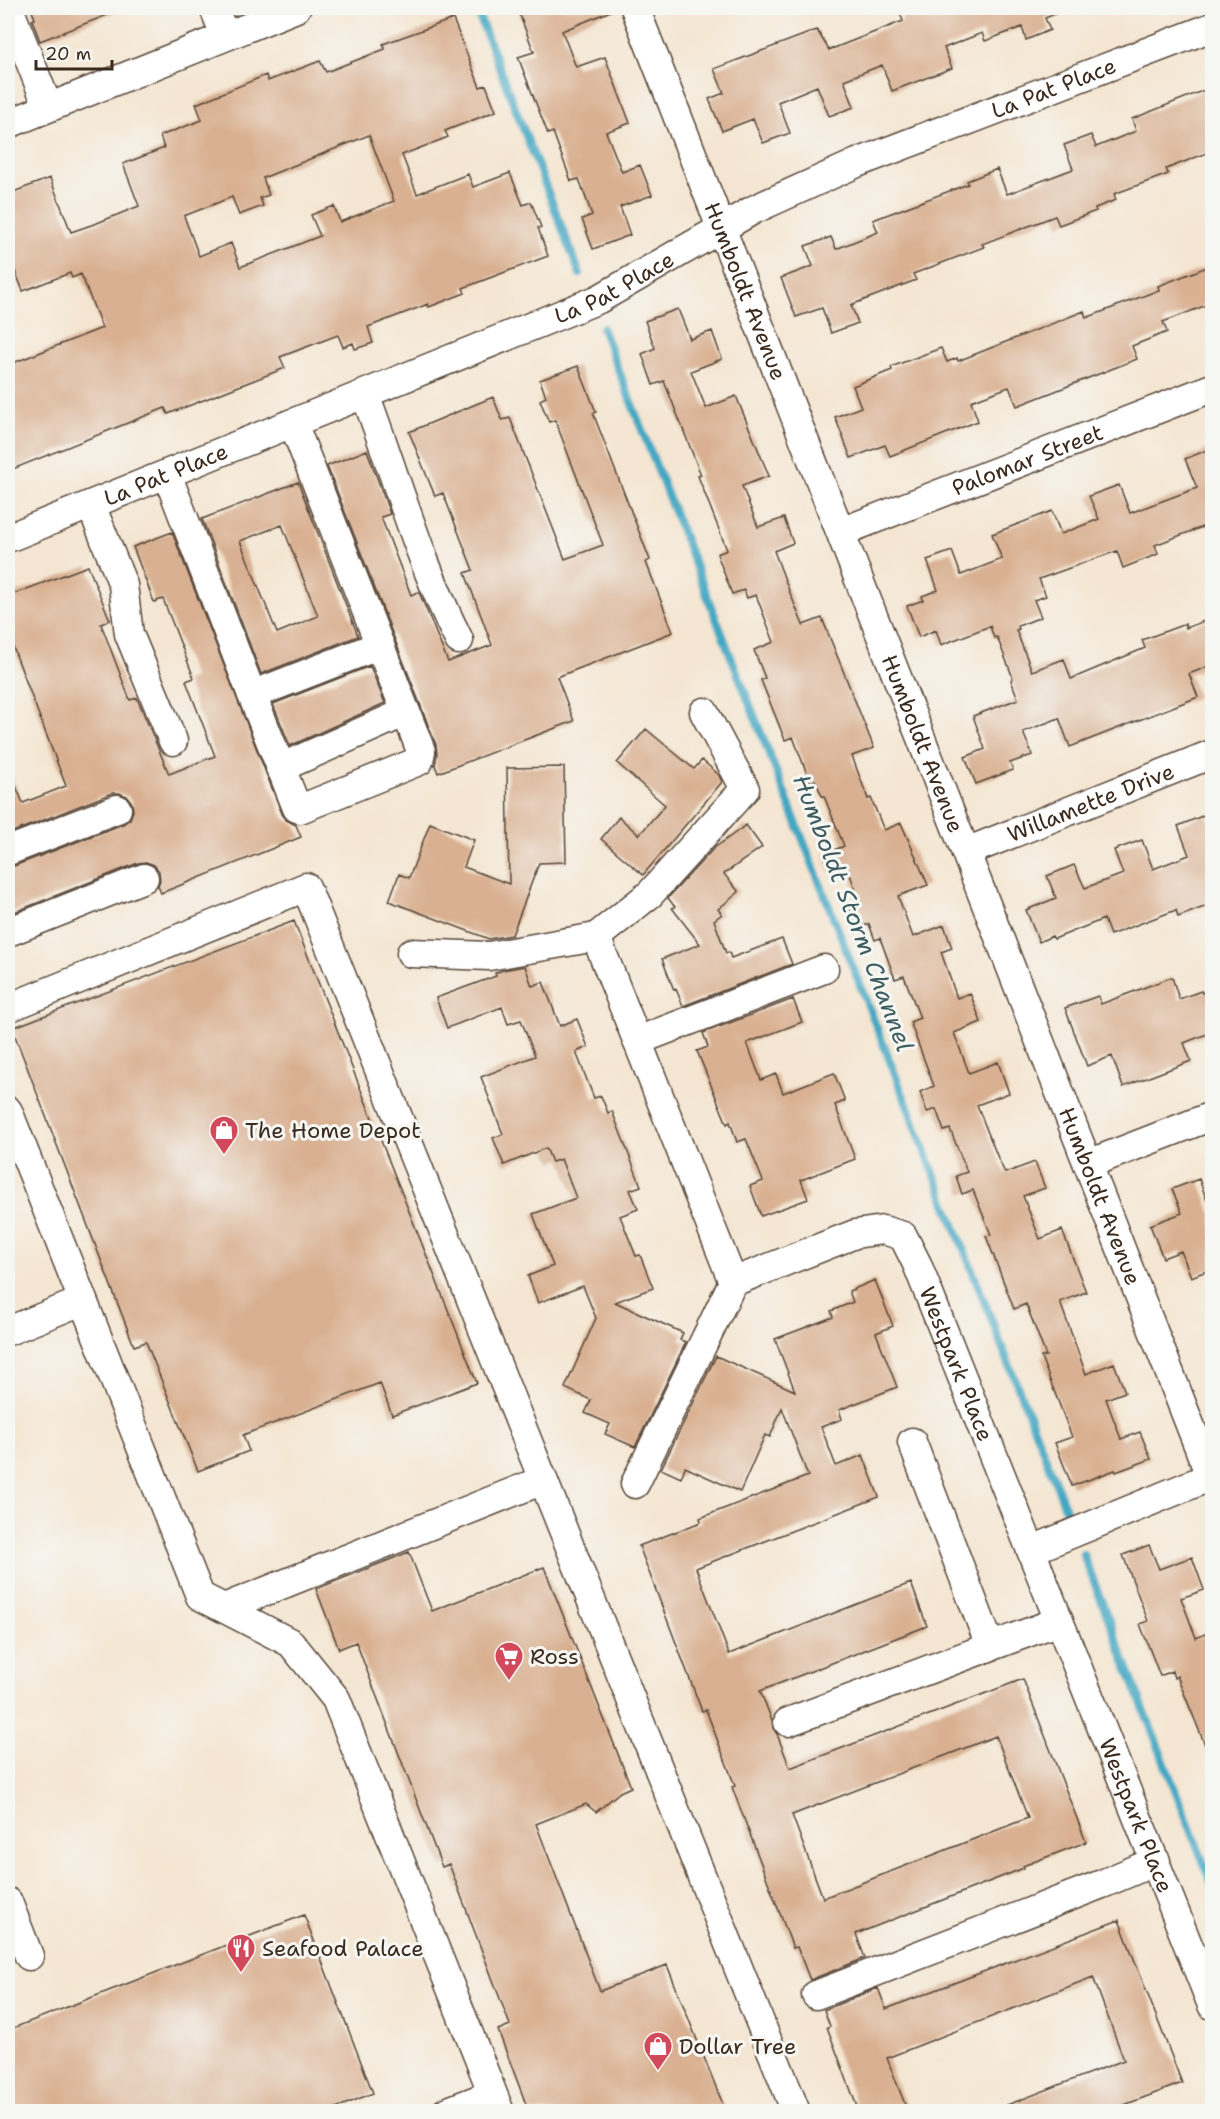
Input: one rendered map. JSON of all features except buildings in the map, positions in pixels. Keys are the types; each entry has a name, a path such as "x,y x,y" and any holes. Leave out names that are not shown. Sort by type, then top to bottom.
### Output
{"street":[{"path":"9,8 48,107"},
{"path":"214,8 225,36"},
{"path":"8,124 296,8"},
{"name":"Humboldt Avenue","path":"635,8 1212,1478"},
{"name":"La Pat Place","path":"8,538 592,303 721,228 786,194 857,163 1212,27"},
{"name":"Palomar Street","path":"841,532 1212,388"},
{"path":"365,394 412,532 459,640"},
{"path":"167,474 295,806 300,809 419,760 421,751 293,423"},
{"path":"91,505 123,585 129,634 173,741"},
{"path":"252,695 380,645"},
{"path":"280,768 406,712"},
{"path":"411,952 489,956 596,937 650,894 745,789 704,712"},
{"name":"Willamette Drive","path":"966,852 1212,754"},
{"path":"8,851 117,809"},
{"path":"8,932 144,878"},
{"path":"8,1008 306,887 796,2112"},
{"path":"596,937 733,1282 635,1484"},
{"path":"637,1041 824,969"},
{"path":"8,1111 200,1596 291,1643 336,1699 496,2103 446,2112"},
{"path":"1088,1164 1212,1116"},
{"name":"Westpark Place","path":"733,1282 855,1234 883,1230 903,1236 917,1264 1032,1550 1212,2005"},
{"path":"8,1331 82,1301"},
{"path":"912,1442 990,1646"},
{"path":"1032,1550 1212,1478"},
{"path":"224,1608 543,1480"},
{"path":"788,1722 1059,1621"},
{"path":"816,1995 1156,1861"},
{"path":"8,1902 29,1956"}],"waterway":[{"path":"476,8 580,274"},
{"name":"Humboldt Storm Channel","path":"602,328 1067,1512"},
{"name":"Humboldt Storm Channel","path":"1083,1554 1212,1884"}],"place":[{"name":"The Home Depot","path":"224,1156"},
{"name":"Ross","path":"509,1682"},
{"name":"Seafood Palace","path":"241,1974"},
{"name":"Dollar Tree","path":"658,2072"}]}
